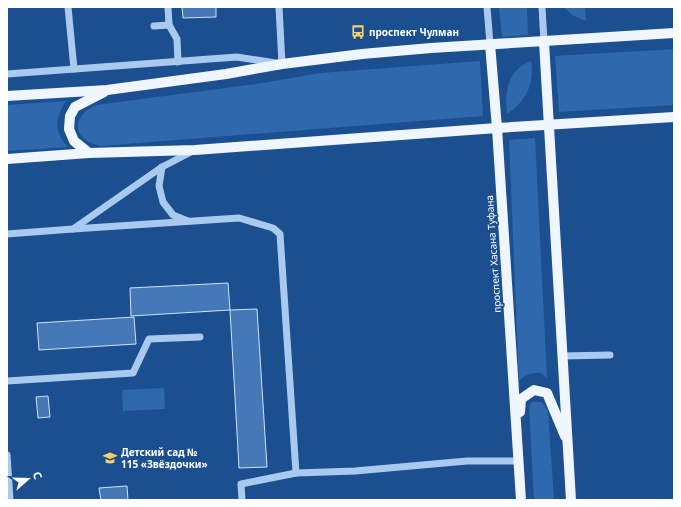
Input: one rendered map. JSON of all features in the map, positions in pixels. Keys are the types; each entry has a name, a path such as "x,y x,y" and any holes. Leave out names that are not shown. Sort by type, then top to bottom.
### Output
{"main road":[{"path":"7,96 108,90 226,74 282,64 362,54 490,44 544,42 674,33"},
{"path":"544,42 546,98 549,125 571,500"},
{"name":"проспект Хасана Туфана","path":"490,44 497,128 521,500"},
{"path":"89,153 74,141 69,129 70,116 75,106 108,90"},
{"path":"7,159 89,153 195,150 497,128 674,118"},
{"path":"517,445 521,398 534,390 547,393 568,443"}],"street":[{"path":"68,7 74,69"},
{"path":"168,7 169,25 177,39 178,62"},
{"path":"7,74 237,57 282,64 279,7"},
{"name":"проспект Хасана Туфана","path":"487,7 490,44"},
{"path":"542,7 544,42"},
{"path":"154,26 169,25"},
{"path":"73,229 162,167 195,150"},
{"path":"162,167 159,186 163,202 174,215 190,221"},
{"path":"7,234 239,218 272,228 280,234 296,473"},
{"path":"7,381 133,372 149,339 200,337"},
{"path":"563,356 610,355"},
{"path":"7,455 10,500"},
{"path":"242,500 241,484 296,473 355,471 467,461 518,461"}],"shaded area":[{"path":"499,7 527,7 528,35 502,37"},
{"path":"564,7 585,7 586,21 572,15"},
{"path":"674,49 674,105 559,112 555,56"},
{"path":"480,61 483,116 101,146 84,139 78,128 82,116 96,105 263,83 320,73"},
{"path":"531,61 532,77 528,91 519,104 507,114 506,97 509,82 517,70"},
{"path":"66,101 60,113 57,124 60,135 68,147 7,151 7,105"},
{"path":"535,138 547,378 541,373 534,373 526,375 519,381 509,140"},
{"path":"164,388 165,409 123,411 122,390"},
{"path":"532,402 542,402 548,411 554,500 534,500 529,407"}],"building":[{"path":"182,7 216,7 216,17 183,18"},
{"path":"228,283 230,310 131,316 130,288"},
{"path":"257,309 267,467 239,468 230,310"},
{"path":"134,317 136,344 39,350 37,323"},
{"path":"48,396 50,417 38,418 36,397"},
{"path":"127,486 128,500 101,500 99,488"}],"place":[{"name":"проспект Чулман","path":"358,32"},
{"name":"Детский сад № 115 «Звёздочки»","path":"110,458"}]}
